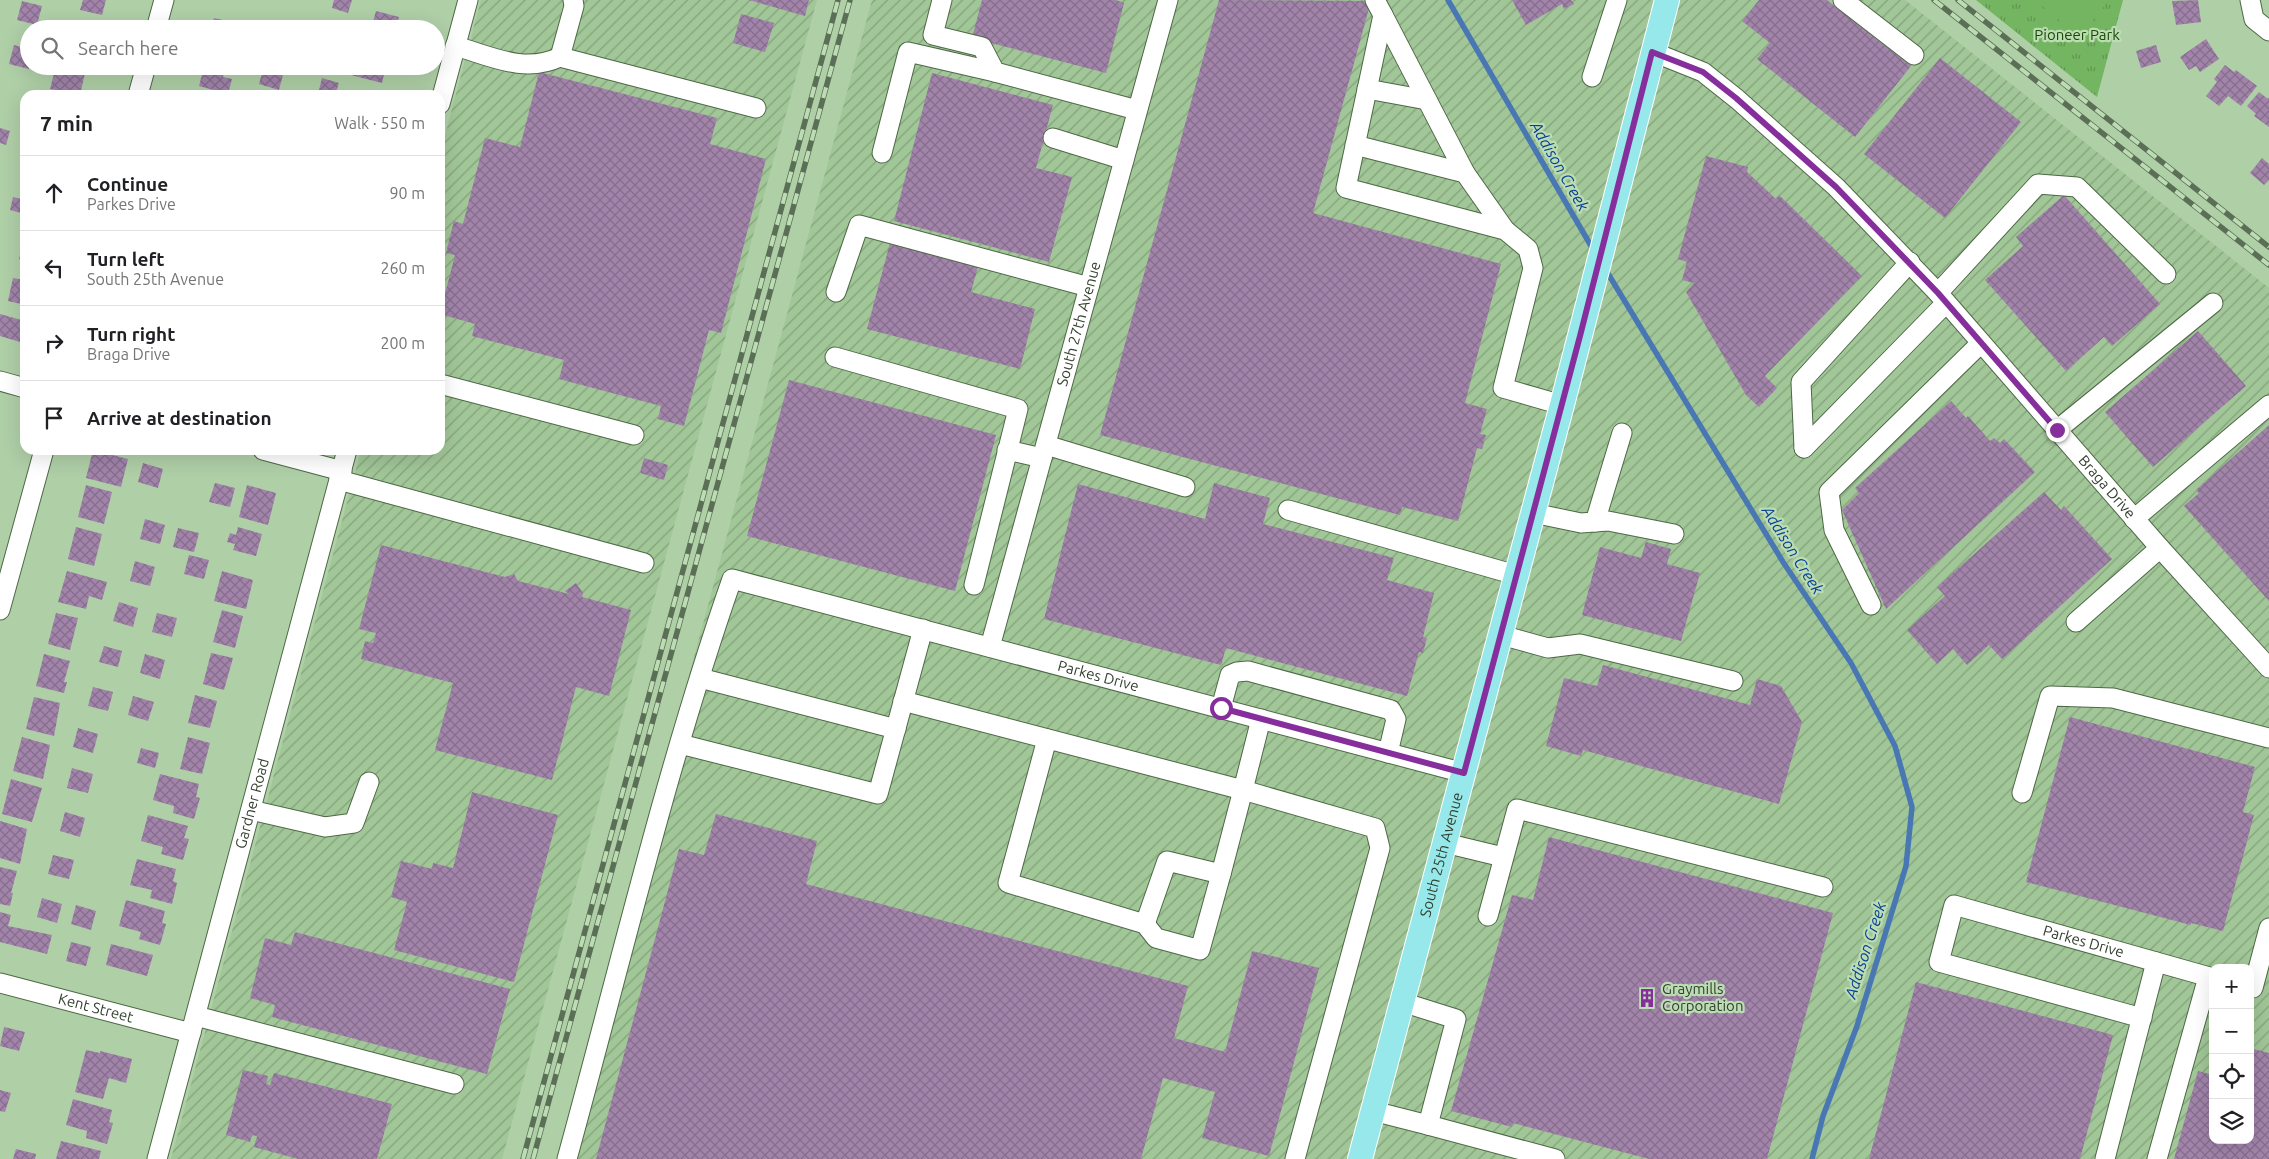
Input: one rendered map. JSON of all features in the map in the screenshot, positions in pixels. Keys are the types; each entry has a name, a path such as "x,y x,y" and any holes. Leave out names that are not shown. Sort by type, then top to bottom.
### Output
{"main road":[{"name":"South 25th Avenue","path":"1360,1159 1562,405 1667,0"}],"street":[{"path":"158,20 164,0"},
{"path":"444,90 468,0"},
{"path":"560,57 574,6 573,0"},
{"path":"942,0 934,35 982,47 995,72"},
{"name":"South 27th Avenue","path":"990,647 1168,0"},
{"path":"1592,77 1617,0"},
{"path":"1843,0 1914,55"},
{"path":"2250,0 2254,19 2269,31"},
{"path":"1379,8 1367,89 1346,188 1506,230"},
{"path":"1379,8 1465,173 1506,230 1528,249 1533,268 1503,388 1562,405"},
{"path":"456,46 523,66 548,63 560,57 756,108"},
{"path":"882,153 908,52 995,72 1138,110"},
{"name":"Braga Drive","path":"1652,52 1703,72 1736,98 1836,187 1910,262 2134,519 2269,667"},
{"path":"139,90 144,75"},
{"path":"1367,89 1427,100"},
{"path":"1053,138 1124,160"},
{"path":"1355,145 1465,173"},
{"path":"1910,262 1801,382 1804,448 1942,298 2038,184 2077,187 2166,274"},
{"path":"836,292 859,225 1089,287"},
{"path":"2057,430 2213,303"},
{"path":"1871,605 1834,530 1829,492 1981,343"},
{"path":"835,357 1018,409 974,585"},
{"path":"0,381 20,387"},
{"path":"445,385 634,435"},
{"path":"2134,519 2269,405"},
{"path":"1595,522 1622,433"},
{"path":"1008,450 1044,452 1185,487"},
{"path":"0,610 43,455"},
{"path":"278,455 340,475 644,563"},
{"name":"Gardner Road","path":"157,1159 346,455"},
{"path":"1288,510 1516,575"},
{"path":"1533,513 1582,523 1608,521 1674,534"},
{"path":"2076,622 2160,548"},
{"name":"Parkes Drive","path":"700,678 732,579 1464,773"},
{"path":"680,744 878,794 923,629"},
{"path":"1501,635 1548,648 1580,644 1733,681"},
{"path":"1221,708 1230,675 1243,671 1258,673 1391,710 1396,719 1388,753"},
{"path":"567,1159 680,744 700,678 896,729"},
{"path":"2022,793 2050,696 2113,698 2269,738"},
{"path":"903,701 1243,790 1375,828 1380,848 1295,1159"},
{"path":"1047,739 1008,883 1145,924 1156,938 1200,950 1261,719"},
{"path":"251,810 325,827 354,823 369,782"},
{"path":"1488,916 1517,810 1823,887"},
{"path":"1445,843 1503,857"},
{"path":"1145,924 1167,861 1220,874"},
{"name":"Parkes Drive","path":"2142,1018 1939,962 1954,906 2209,977"},
{"path":"2257,990 2269,928"},
{"path":"2104,1159 2156,962"},
{"path":"2157,1159 2209,980"},
{"name":"Kent Street","path":"0,983 193,1024 454,1084"},
{"path":"1402,1002 1456,1018 1428,1125"},
{"path":"1372,1111 1555,1159"}],"shaded area":[{"path":"481,0 817,0 502,1159 171,1159 360,455 445,455 445,135"},
{"path":"872,0 1905,0 2269,288 2269,1159 558,1159"}],"green space":[{"name":"Pioneer Park","path":"1976,0 2123,0 2097,97"},
{"path":"2035,0 2109,0 2080,38"}],"building":[{"path":"83,0 106,0 102,15 80,10"},
{"path":"334,0 352,0 348,13 332,8"},
{"path":"749,0 809,0 805,16"},
{"path":"982,0 1116,0 1124,3 1106,73 972,38"},
{"path":"1219,0 1371,1 1313,213 1501,264 1465,403 1487,409 1480,434 1486,435 1482,449 1477,448 1458,521 1402,507 1400,515 1100,435"},
{"path":"1512,0 1571,0 1574,4 1564,9 1562,4 1526,25"},
{"path":"1759,0 1827,0 1911,66 1855,137 1757,59 1770,43 1742,21"},
{"path":"2198,0 2201,22 2176,25 2172,1"},
{"path":"22,1 42,6 38,20 17,20"},
{"path":"376,11 399,17 398,20 374,20"},
{"path":"741,14 774,23 765,52 733,43"},
{"path":"2206,39 2219,59 2200,72 2196,66 2189,70 2180,57"},
{"path":"14,45 20,47 20,67 9,64"},
{"path":"2156,45 2161,62 2141,68 2136,51"},
{"path":"1940,58 2021,122 1945,218 1864,154"},
{"path":"2225,65 2234,72 2236,70 2257,86 2241,106 2228,96 2219,106 2206,96 2217,82 2214,79"},
{"path":"539,72 717,118 710,144 766,159 721,333 709,330 684,426 658,419 661,406 559,379 564,360 472,336 475,324 445,315 445,294 455,255 446,253 454,221 463,224 485,138 520,147"},
{"path":"932,73 1053,105 1036,168 1072,177 1049,262 894,221"},
{"path":"54,75 85,75 81,90 50,89"},
{"path":"202,75 224,75 223,77 232,79 229,90 214,90 199,86"},
{"path":"262,75 283,75 279,90 259,84"},
{"path":"351,75 384,75 382,83"},
{"path":"322,78 339,83 337,90 319,90"},
{"path":"2259,92 2268,99 2269,97 2269,127 2254,116 2256,114 2247,106"},
{"path":"0,128 10,131 6,145 0,143"},
{"path":"1706,156 1748,167 1747,172 1776,199 1779,195 1862,276 1765,376 1777,388 1759,407 1746,395 1686,292 1694,283 1682,280 1687,262 1678,259"},
{"path":"2262,158 2269,164 2269,180 2264,185 2250,173"},
{"path":"2064,195 2160,304 2112,346 2104,337 2066,371 1985,280 2023,246 2016,237"},
{"path":"13,197 20,199 20,213 10,210"},
{"path":"890,243 978,267 971,292 1035,309 1020,369 867,329"},
{"path":"13,278 20,279 20,304 8,301"},
{"path":"0,314 20,320 20,342 0,336"},
{"path":"2198,331 2246,386 2153,467 2105,412"},
{"path":"789,380 996,435 955,591 747,536"},
{"path":"1951,401 1966,418 1968,416 1990,441 1994,438 2000,443 2004,439 2035,472 1886,609 1842,510 1859,493 1855,488"},
{"path":"2269,425 2269,601 2184,506 2199,493 2196,490"},
{"path":"92,455 112,455 128,459 121,487 86,478"},
{"path":"644,458 668,465 664,480 640,473"},
{"path":"143,463 163,469 158,488 138,482"},
{"path":"215,483 235,488 230,507 209,502"},
{"path":"1214,483 1270,498 1263,524 1394,558 1387,580 1434,593 1423,637 1427,638 1423,653 1419,652 1407,696 1226,648 1221,665 1044,619 1078,484 1205,519"},
{"path":"86,485 112,492 104,524 78,517"},
{"path":"247,485 276,493 268,525 239,517"},
{"path":"2044,492 2061,510 2064,506 2112,559 2002,659 1989,645 1967,665 1953,649 1937,664 1907,630 1945,596 1937,587"},
{"path":"145,519 165,525 160,544 140,539"},
{"path":"76,527 102,534 94,566 68,559"},
{"path":"238,527 262,534 256,556 233,550 235,544 227,542 230,533 236,535"},
{"path":"178,528 199,533 194,552 173,547"},
{"path":"1646,542 1671,549 1667,564 1700,573 1681,641 1582,615 1600,547 1641,558"},
{"path":"381,545 505,577 514,574 518,581 569,594 565,591 576,583 583,593 582,597 631,610 609,696 576,687 552,780 435,750 453,683 361,659 365,641 373,643 376,633 359,629"},
{"path":"189,555 209,560 204,579 184,574"},
{"path":"135,561 155,567 150,586 130,581"},
{"path":"67,571 107,582 102,600 89,596 86,609 58,602"},
{"path":"222,571 253,580 246,609 214,601"},
{"path":"119,602 138,608 133,627 113,621"},
{"path":"222,610 243,616 235,648 213,642"},
{"path":"56,613 78,618 70,650 48,644"},
{"path":"157,613 177,618 172,637 152,632"},
{"path":"104,646 122,651 118,667 99,662"},
{"path":"211,653 233,658 224,690 203,684"},
{"path":"44,654 70,661 64,682 67,682 64,693 36,686"},
{"path":"145,654 165,660 160,679 140,673"},
{"path":"1603,665 1750,705 1757,679 1781,686 1802,722 1779,804 1583,750 1581,756 1546,746 1564,678 1597,686"},
{"path":"93,687 113,692 108,711 88,706"},
{"path":"195,695 217,701 210,728 188,723"},
{"path":"133,696 154,702 148,721 128,715"},
{"path":"34,697 60,703 54,736 26,729"},
{"path":"2070,717 2255,767 2243,812 2254,815 2223,931 2191,923 2191,925 2026,882"},
{"path":"78,728 98,734 93,753 73,747"},
{"path":"22,737 50,745 43,779 13,771"},
{"path":"188,737 210,743 202,774 180,769"},
{"path":"141,748 159,753 155,768 137,763"},
{"path":"72,768 93,774 88,793 67,788"},
{"path":"160,774 199,784 196,797 200,798 194,819 173,813 174,806 153,800"},
{"path":"11,779 42,788 32,822 2,814"},
{"path":"472,792 558,815 514,982 394,950 407,902 391,897 401,861 432,869 433,863 453,868"},
{"path":"65,812 85,818 80,837 60,831"},
{"path":"716,814 817,841 806,884 1188,986 1174,1038 1225,1052 1252,951 1319,968 1269,1156 1202,1138 1215,1092 1163,1078 1141,1159 596,1159 679,849 704,855"},
{"path":"148,815 188,826 184,838 189,839 183,860 161,854 163,847 141,841"},
{"path":"0,821 27,829 20,864 0,858"},
{"name":"Graymills Corporation","path":"1549,837 1833,913 1767,1159 1649,1159 1513,1123 1512,1127 1451,1111 1512,895 1533,900"},
{"path":"53,855 74,860 69,879 48,874"},
{"path":"137,859 176,869 173,881 177,883 172,904 150,898 152,890 130,885"},
{"path":"0,867 17,871 11,893 13,893 10,906 0,904"},
{"path":"42,898 62,904 57,923 37,917"},
{"path":"126,900 165,911 162,923 166,924 160,945 139,939 141,932 119,926"},
{"path":"76,905 96,911 91,930 71,924"},
{"path":"0,912 11,915 8,926 52,935 47,954 0,942"},
{"path":"295,932 510,989 487,1074 272,1017 275,1005 250,998 265,938 291,945"},
{"path":"71,942 91,947 86,966 66,961"},
{"path":"111,944 153,955 147,976 106,965"},
{"path":"1916,982 2113,1035 2080,1159 1869,1159"},
{"path":"4,1027 25,1032 19,1051 0,1046"},
{"path":"2254,1049 2269,1053 2269,1159 2174,1159 2198,1071 2209,1074 2209,1144 2254,1144"},
{"path":"86,1050 100,1053 100,1051 132,1059 126,1083 109,1078 103,1099 75,1092"},
{"path":"243,1070 268,1076 266,1084 270,1085 274,1073 392,1104 377,1159 298,1159 254,1147 257,1136 252,1135 250,1142 226,1135"},
{"path":"0,1090 11,1093 5,1112 0,1111"},
{"path":"73,1099 112,1110 109,1122 113,1123 107,1144 86,1138 87,1131 66,1125"},
{"path":"61,1141 101,1151 99,1159 56,1159"},
{"path":"16,1149 36,1154 35,1159 13,1159"}],"waterway":[{"name":"Addison Creek","path":"1448,0 1594,251"},
{"name":"Addison Creek","path":"1604,267 1783,562 1851,663 1895,746 1912,807 1906,866 1857,1026 1823,1116 1812,1159"}],"railway":[{"path":"523,1159 838,0"},
{"path":"533,1159 850,0"},
{"path":"1934,0 2269,265"},
{"path":"1958,0 2269,247"}],"place":[{"name":"Graymills Corporation","path":"1647,998"}],"route":[{"path":"1221,708 1464,773 1580,336 1652,52 1703,72 1736,98 1836,187 1910,262 2057,430"}]}
